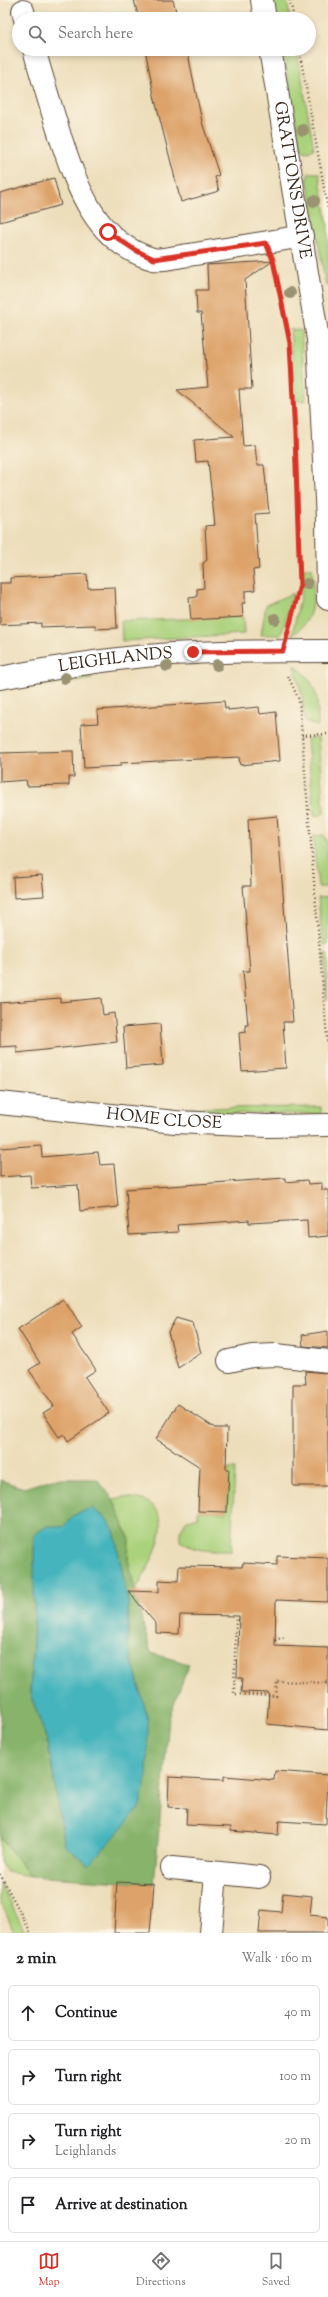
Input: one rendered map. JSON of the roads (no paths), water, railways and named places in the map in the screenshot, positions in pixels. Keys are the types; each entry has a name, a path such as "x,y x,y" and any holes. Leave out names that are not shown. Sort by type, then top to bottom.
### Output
{"street":[{"path":"262,0 264,12"},
{"path":"36,56 73,174 83,199 108,232 135,250 154,259 266,243 302,236"},
{"name":"GRATTONS DRIVE","path":"271,56 302,236 325,388 328,599"},
{"name":"LEIGHLANDS","path":"0,678 55,667 125,658 193,652 328,651"},
{"name":"HOME CLOSE","path":"0,1103 175,1122 267,1126 328,1124"},
{"path":"230,1361 252,1356 276,1355 328,1360"},
{"path":"172,1868 259,1877"},
{"path":"211,1933 216,1873"}],"water":[{"path":"92,1508 106,1518 114,1530 128,1602 128,1645 148,1720 147,1775 139,1809 89,1865 65,1846 48,1743 30,1693 34,1619 34,1535 47,1526 63,1527 76,1514"}]}
